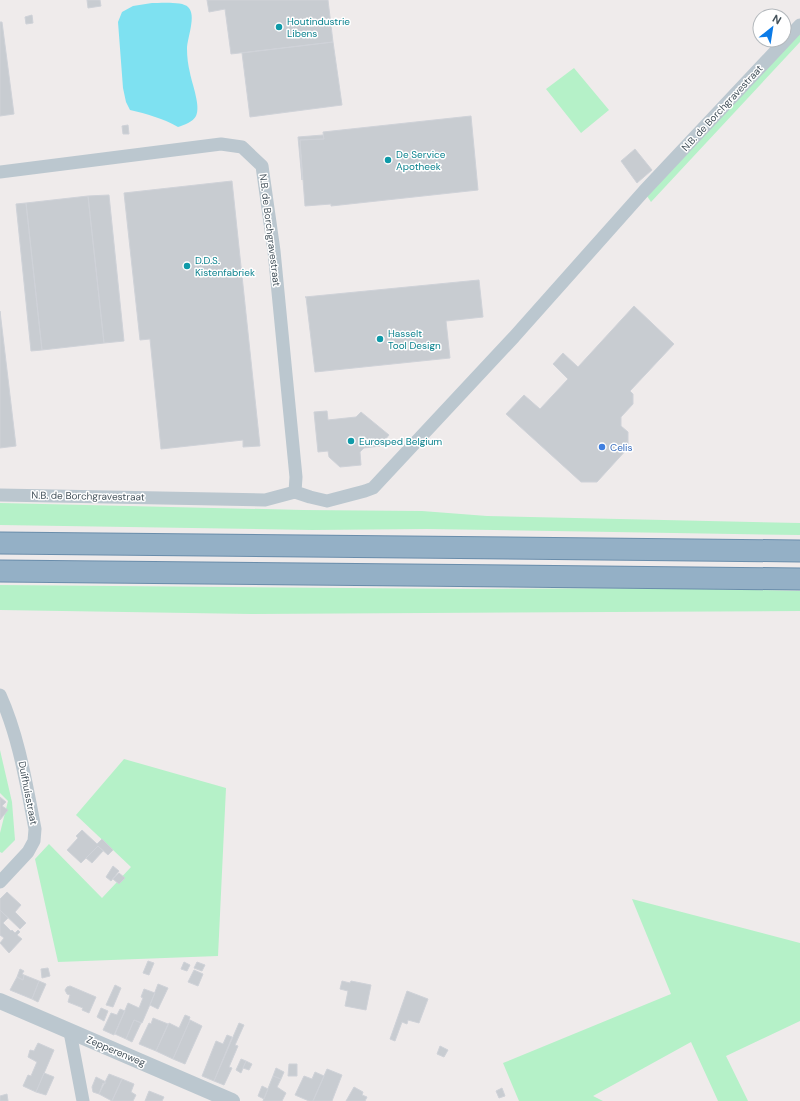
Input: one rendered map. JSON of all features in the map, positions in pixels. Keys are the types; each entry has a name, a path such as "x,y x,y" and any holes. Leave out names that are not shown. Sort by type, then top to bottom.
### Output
{"highway":[{"path":"0,543 800,551"},
{"path":"0,571 800,579"}],"street":[{"name":"N.B. de Borchgravestraat","path":"0,495 265,500 295,492 327,501 373,488 509,343 644,191 800,25"},
{"name":"N.B. de Borchgravestraat","path":"0,172 221,144 242,147 262,166 274,251 296,477 295,492"},
{"name":"Duifhuisstraat","path":"0,695 17,739 35,829 34,841 28,852 0,882"},
{"name":"Zepperenweg","path":"0,1001 232,1101"},
{"path":"70,1032 83,1101"}],"green space":[{"path":"800,31 800,42 651,202 647,196 784,48 792,48 792,40"},
{"path":"574,68 609,110 581,133 546,89"},
{"path":"0,503 303,510 422,511 487,516 800,523 800,535 427,529 312,530 0,525"},
{"path":"0,585 473,589 675,588 800,591 800,611 251,614 0,610"},
{"path":"0,750 12,802 15,840 2,853 0,852 0,833 8,801 0,793"},
{"path":"124,759 226,788 218,956 58,962 35,859 49,844 102,898 131,867 76,815"},
{"path":"632,899 800,943 800,1021 726,1056 748,1101 718,1101 691,1042 593,1096 603,1101 519,1101 503,1063 671,994"}],"water":[{"path":"152,3 176,3 185,5 191,11 192,15 187,44 187,55 189,70 197,101 197,112 193,120 178,127 166,121 130,110 126,102 123,88 118,22 122,12 133,6"}],"building":[{"path":"87,0 100,0 101,6 88,8"},
{"name":"Houtindustrie Libens","path":"207,0 328,0 333,42 231,54 225,9 209,12"},
{"path":"32,15 33,23 26,24 25,17"},
{"path":"0,22 2,22 14,114 0,116"},
{"path":"333,42 342,105 250,117 242,53"},
{"name":"De Service Apotheek","path":"471,116 478,190 331,206 331,204 305,206 300,140 324,139 323,132"},
{"path":"128,125 129,134 123,134 122,126"},
{"path":"323,135 324,139 300,140 302,180 298,137"},
{"path":"635,149 652,170 637,183 621,161"},
{"name":"D.D.S. Kistenfabriek","path":"232,181 260,446 243,447 243,440 161,449 150,339 140,340 124,193"},
{"path":"109,195 124,341 104,343 88,196"},
{"path":"88,196 104,343 42,350 26,203"},
{"path":"26,203 42,350 31,351 16,204"},
{"name":"Hasselt Tool Design","path":"479,280 483,317 446,321 450,358 315,372 305,297"},
{"path":"634,306 674,344 630,391 633,394 633,404 621,417 621,426 628,432 628,448 597,482 581,482 506,414 524,395 540,409 568,379 553,364 563,353 578,367"},
{"path":"0,311 16,446 0,448"},
{"name":"Eurosped Belgium","path":"327,411 328,420 356,417 361,412 389,435 380,446 364,448 360,452 361,465 340,467 329,457 328,451 318,452 314,412"},
{"path":"0,797 6,802 2,806 8,810 0,820"},
{"path":"82,830 97,844 102,839 113,850 108,855 98,846 81,863 67,850 78,838 76,836"},
{"path":"98,846 103,851 92,863 86,858"},
{"path":"113,866 119,871 111,881 106,877"},
{"path":"119,873 125,878 119,884 113,879"},
{"path":"7,892 21,905 15,912 26,923 20,929 0,910 0,899"},
{"path":"0,910 8,918 3,923 15,933 18,930 20,932 17,935 22,939 9,953 0,943 4,938 0,935"},
{"path":"148,961 154,963 149,975 143,973"},
{"path":"184,962 190,965 187,971 181,969"},
{"path":"197,962 205,965 202,971 194,968"},
{"path":"48,968 50,976 42,978 41,969"},
{"path":"20,969 24,971 22,974 24,975 23,980 17,977"},
{"path":"194,970 203,974 198,986 188,982"},
{"path":"24,975 39,981 32,999 10,990 17,977 23,980"},
{"path":"39,981 46,984 38,1002 32,999"},
{"path":"342,981 350,983 351,981 371,985 366,1010 345,1006 348,991 340,989"},
{"path":"158,984 168,988 158,1009 150,1005"},
{"path":"115,985 121,988 113,1007 106,1005"},
{"path":"70,986 96,997 89,1013 82,1010 83,1008 68,1002 70,995 67,994 65,990"},
{"path":"144,989 155,993 142,1023 134,1020 126,1039 115,1034 128,1003 139,1008 143,998 141,997"},
{"path":"407,991 428,999 419,1023 408,1020 407,1024 402,1022 395,1041 390,1039"},
{"path":"101,1008 108,1011 104,1021 97,1017"},
{"path":"120,1009 125,1011 114,1035 103,1030 111,1013 117,1015"},
{"path":"185,1015 190,1017 190,1020 173,1059 156,1051 169,1023 179,1028"},
{"path":"153,1018 168,1024 156,1051 139,1044"},
{"path":"134,1020 141,1023 132,1042 126,1039"},
{"path":"190,1020 202,1026 185,1064 173,1059"},
{"path":"239,1023 244,1025 235,1045 238,1046 229,1067 232,1068 224,1085 214,1081"},
{"path":"227,1035 232,1037 214,1081 202,1076 216,1041 223,1044"},
{"path":"38,1043 54,1050 36,1092 23,1086 28,1075 31,1076 37,1062 28,1057 30,1050 34,1051"},
{"path":"440,1046 448,1050 444,1057 437,1054"},
{"path":"241,1059 246,1061 241,1073 236,1070"},
{"path":"246,1061 252,1064 249,1070 243,1068"},
{"path":"289,1064 297,1064 297,1076 288,1076"},
{"path":"276,1068 284,1072 281,1079 273,1076"},
{"path":"327,1069 342,1075 332,1101 313,1101"},
{"path":"315,1072 324,1076 313,1101 309,1101 295,1095 304,1076 312,1079"},
{"path":"44,1073 54,1077 46,1095 36,1092"},
{"path":"109,1074 122,1079 112,1101 99,1094"},
{"path":"273,1076 281,1079 277,1087 286,1093 282,1101 263,1101"},
{"path":"96,1077 106,1082 105,1084 103,1083 99,1094 93,1092 92,1087"},
{"path":"122,1079 134,1084 131,1092 136,1095 133,1101 112,1101"},
{"path":"262,1086 268,1089 264,1099 258,1096"},
{"path":"354,1087 363,1092 362,1095 367,1097 365,1101 346,1101"},
{"path":"502,1088 505,1096 499,1098 496,1091"},
{"path":"149,1091 164,1097 162,1101 145,1101"},
{"path":"7,1094 8,1101 0,1101 0,1096"}],"place":[{"name":"Houtindustrie Libens","path":"279,27"},
{"name":"De Service Apotheek","path":"388,160"},
{"name":"D.D.S. Kistenfabriek","path":"187,266"},
{"name":"Hasselt Tool Design","path":"380,339"},
{"name":"Eurosped Belgium","path":"351,441"},
{"name":"Celis","path":"602,447"}]}
